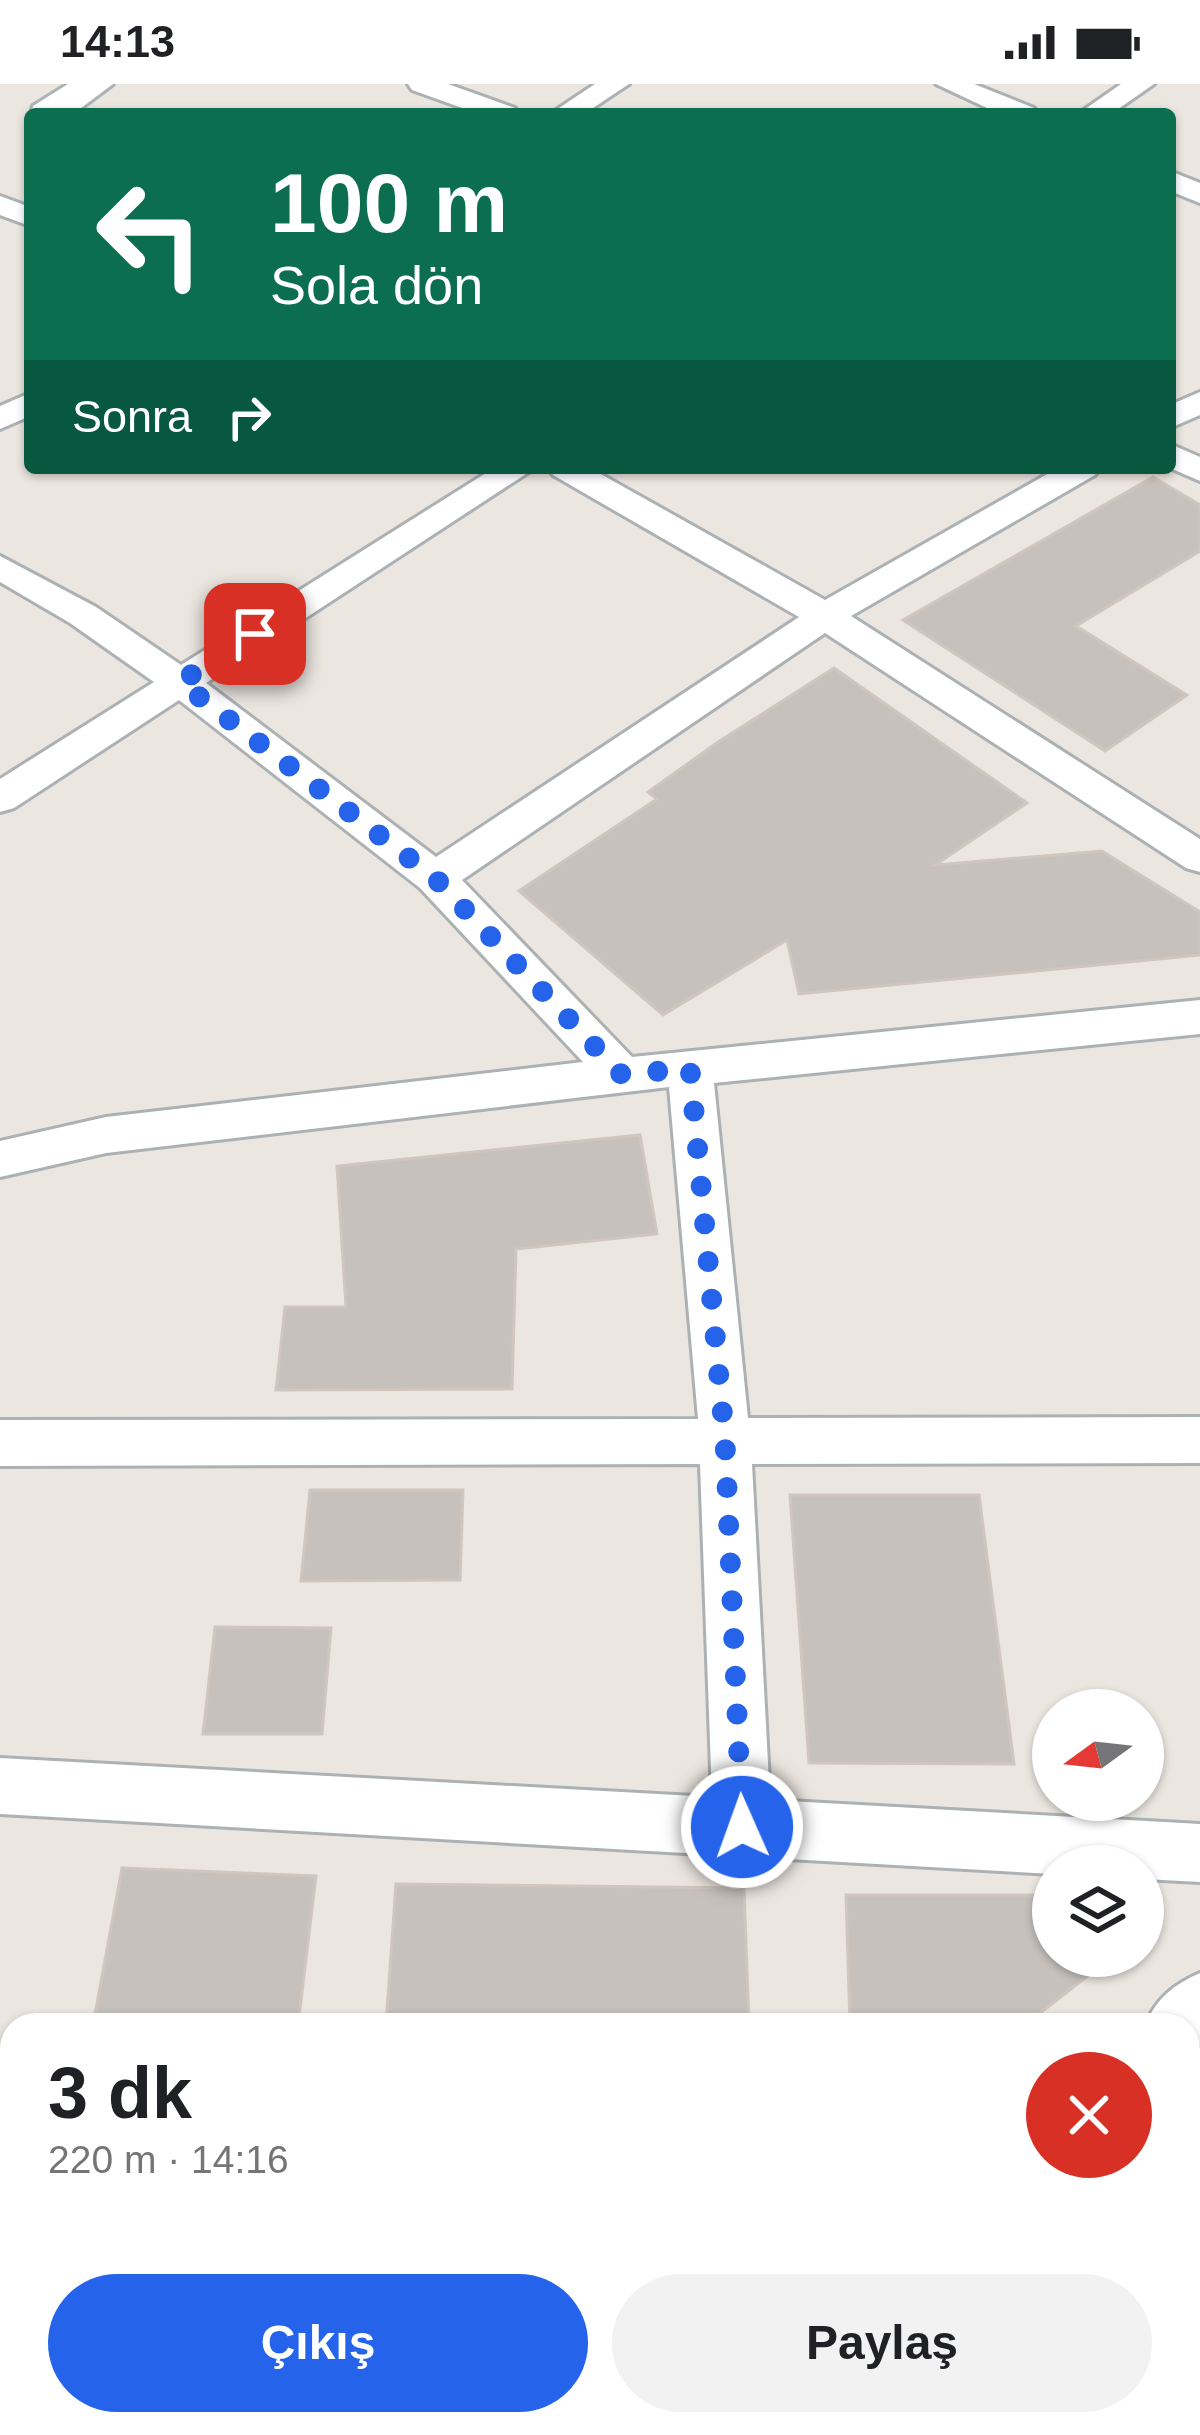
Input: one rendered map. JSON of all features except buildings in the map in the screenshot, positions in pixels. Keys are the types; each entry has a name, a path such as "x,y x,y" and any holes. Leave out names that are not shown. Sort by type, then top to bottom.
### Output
{"street":[{"path":"56,108 94,84"},
{"path":"422,84 488,108"},
{"path":"574,108 615,84"},
{"path":"950,84 1009,108"},
{"path":"1102,108 1140,84"},
{"path":"0,798 509,474"},
{"path":"576,474 825,616 1200,858"},
{"path":"435,878 825,616 1073,474"},
{"path":"0,567 83,615 180,682 435,878 622,1075"},
{"path":"0,1159 106,1135 622,1075 1200,1017"},
{"path":"690,1068 725,1441 742,1827"},
{"path":"0,1443 1200,1440"},
{"path":"0,1786 1200,1853"}],"route":[{"path":"255,634 180,682 435,878 622,1075 690,1068 725,1441 742,1827"}]}
